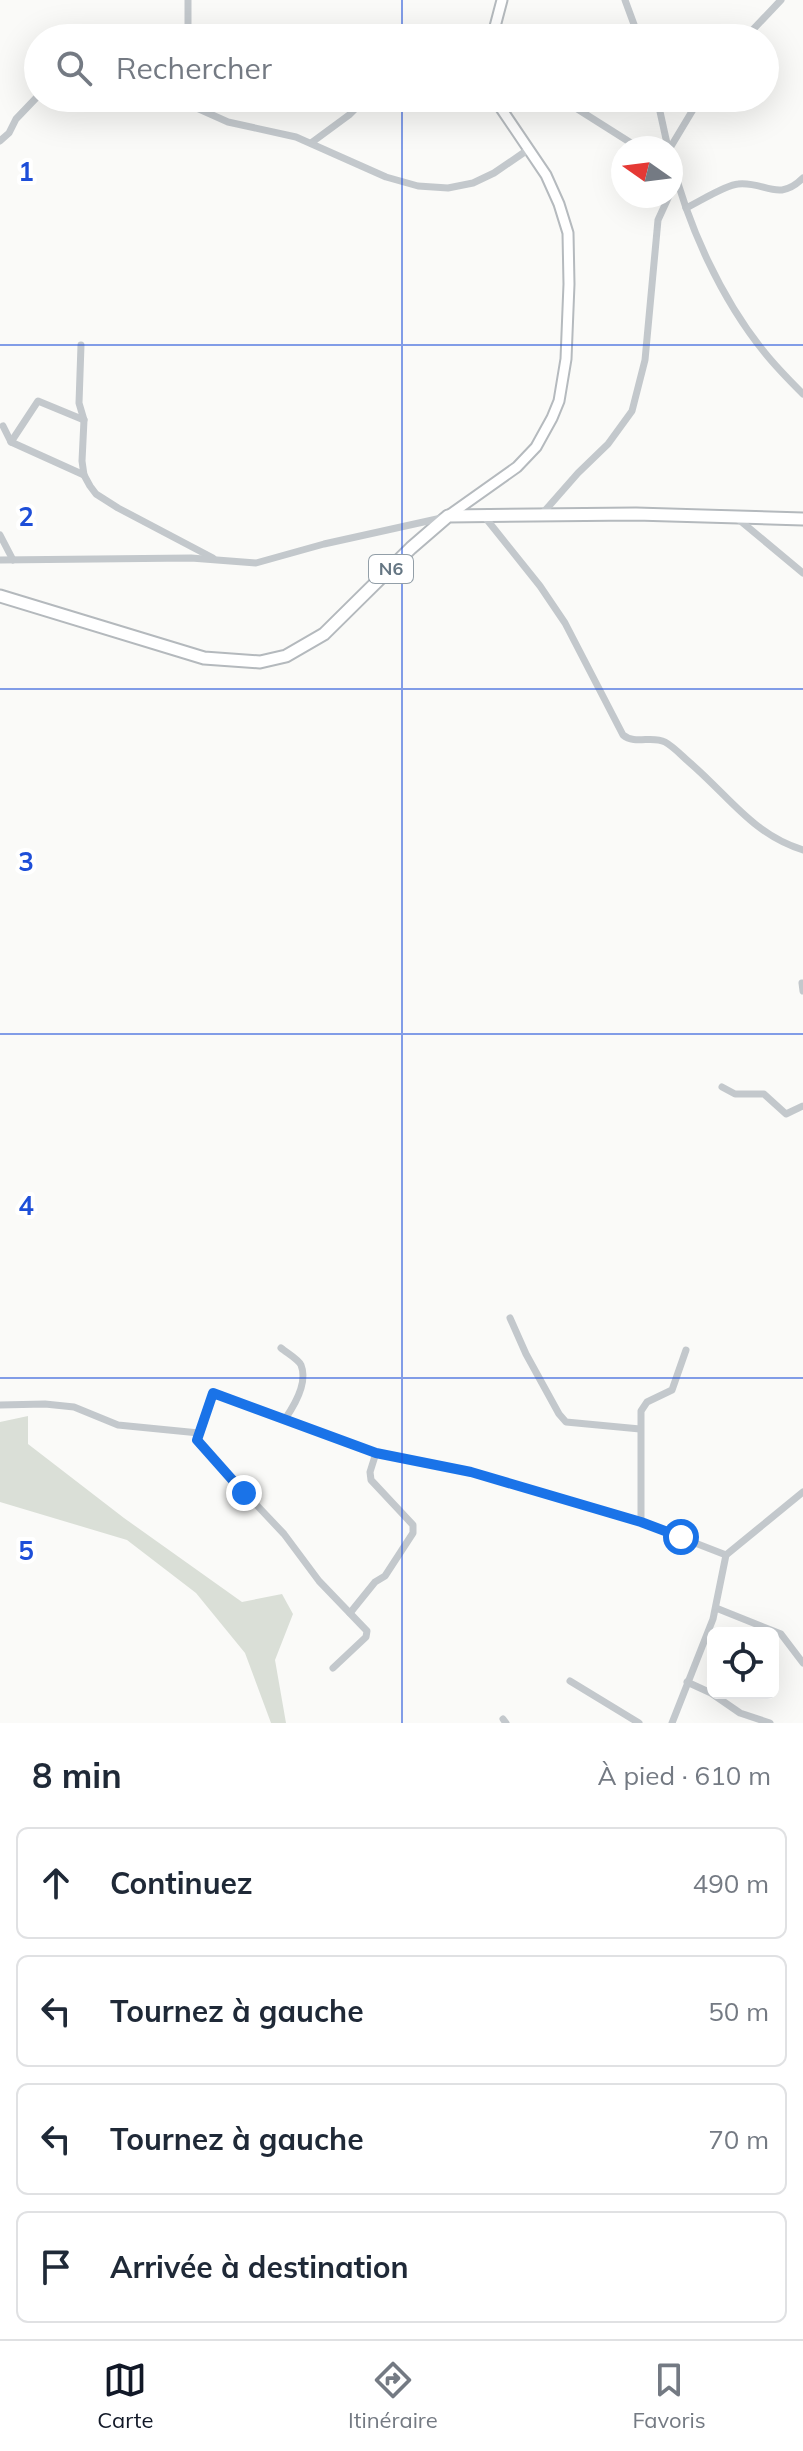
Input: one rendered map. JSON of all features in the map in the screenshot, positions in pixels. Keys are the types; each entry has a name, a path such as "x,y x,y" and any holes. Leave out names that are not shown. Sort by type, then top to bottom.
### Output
{"highway":[{"path":"448,516 542,514 803,519"},
{"name":"N6","path":"0,596 204,658 260,662 286,656 324,634 448,516"}],"main road":[{"path":"496,24 502,0"},
{"path":"448,516 528,457 552,418 563,385 570,244 559,204 546,175 504,112"}],"street":[{"path":"188,0 188,24"},
{"path":"625,0 634,24"},
{"path":"758,24 781,0"},
{"path":"0,141 24,111"},
{"path":"209,112 228,122 284,133 386,177 435,188 461,187 473,183 529,149"},
{"path":"311,143 352,112"},
{"path":"582,112 620,136"},
{"path":"660,112 666,136"},
{"path":"676,136 691,112"},
{"path":"686,208 736,184 777,191 795,186 803,178"},
{"path":"683,198 698,240 742,321 765,353 803,394"},
{"path":"542,514 608,444 632,411 645,360 658,220 664,208"},
{"path":"81,345 79,403 84,420 84,475 96,494 105,500 215,559"},
{"path":"11,442 38,401 84,420"},
{"path":"3,426 11,442 84,475"},
{"path":"483,515 540,586 565,623 623,735 629,740 665,742 715,785 753,825 776,840 803,850"},
{"path":"0,560 215,559 256,563 448,516"},
{"path":"735,517 803,573"},
{"path":"0,535 13,560"},
{"path":"802,983 803,991"},
{"path":"722,1087 735,1094 764,1094 786,1114 802,1107"},
{"path":"510,1318 526,1354 566,1422 640,1429"},
{"path":"281,1348 300,1363 302,1370 299,1394 285,1419"},
{"path":"641,1522 642,1406 672,1390 686,1350"},
{"path":"333,1668 368,1635 367,1631 319,1581 284,1534 199,1444 199,1433 213,1393 376,1453 471,1472 641,1522 726,1555"},
{"path":"0,1405 74,1407 118,1425 199,1433"},
{"path":"350,1613 372,1585 385,1576 413,1533 413,1525 371,1480 370,1472 376,1453"},
{"path":"672,1723 716,1608 726,1555 803,1492"},
{"path":"716,1608 781,1634 803,1663"},
{"path":"570,1681 639,1723"},
{"path":"687,1682 711,1693 740,1713 770,1723"}],"shaded area":[{"path":"28,1416 28,1444 124,1518 242,1602 282,1594 293,1614 275,1660 286,1723 271,1723 245,1653 196,1593 127,1540 0,1502 0,1422"}],"route":[{"path":"244,1493 197,1440 213,1393 376,1453 471,1472 641,1522 681,1537"}]}
